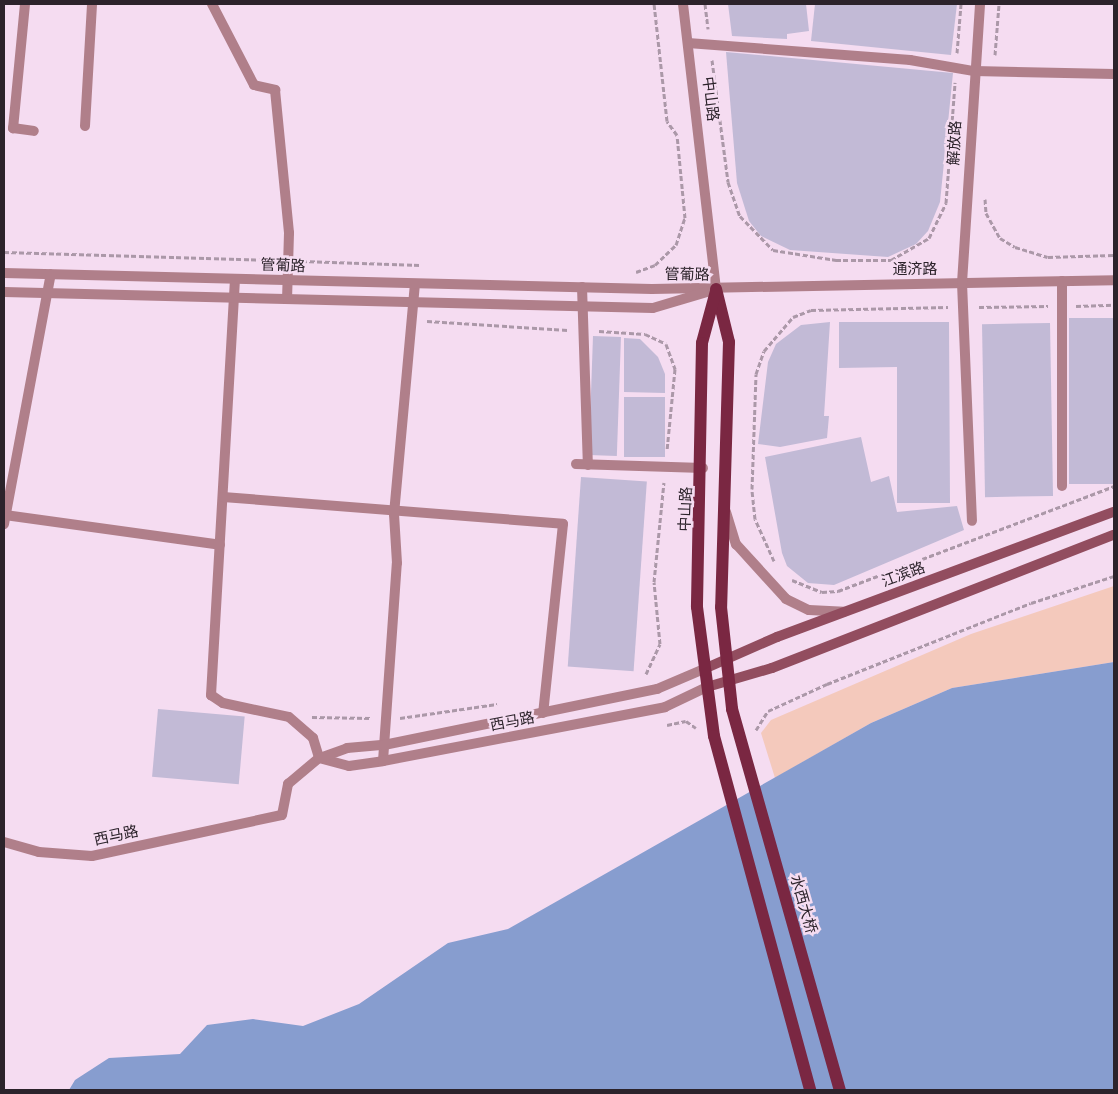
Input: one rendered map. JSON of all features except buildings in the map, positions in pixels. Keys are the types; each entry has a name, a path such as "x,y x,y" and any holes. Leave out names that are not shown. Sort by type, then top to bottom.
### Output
{"main road":[{"name":"中山路","path":"716,289 702,343 703,468 697,607 704,669 713,732 810,1090"},
{"name":"中山路","path":"716,289 729,342 721,607 737,726"},
{"name":"江滨路","path":"704,669 845,612 1114,512"},
{"path":"707,687 729,677 772,668 1114,536"},
{"name":"水西大桥","path":"737,726 840,1090"}],"street":[{"path":"25,4 12,128 34,131"},
{"path":"84,126 92,4"},
{"path":"212,4 254,85 274,90 288,260 287,299"},
{"name":"中山路","path":"683,4 716,289"},
{"name":"解放路","path":"972,520 962,284 974,71 980,4"},
{"path":"688,43 910,60 974,71 1114,74"},
{"name":"管葡路","path":"4,272 415,284 716,289"},
{"path":"51,274 4,519 220,545"},
{"path":"235,278 211,695 223,703 289,716 313,738 319,758"},
{"name":"通济路","path":"716,289 1114,280"},
{"path":"1062,281 1062,486"},
{"path":"383,761 398,563 394,514 415,284"},
{"path":"582,287 588,464"},
{"name":"管葡路","path":"4,292 653,308 716,289"},
{"path":"576,464 703,468"},
{"path":"223,497 394,514 562,524 543,712"},
{"path":"724,506 736,544 786,599 809,610 845,612"},
{"name":"西马路","path":"4,842 39,852 92,856 282,814 288,784 319,758 347,748 384,745 657,689 704,669"},
{"name":"西马路","path":"319,758 349,766 383,761 665,707 707,687"}],"path":[{"path":"629,274 655,265 676,245 685,218 677,136 667,121 654,4"},
{"path":"705,4 728,182 740,216 773,250 836,260 891,260 929,238 946,203 961,4"},
{"path":"994,70 999,4"},
{"path":"984,189 990,222 1000,238 1015,247 1048,257 1114,255"},
{"path":"4,252 426,266"},
{"path":"781,568 764,544 754,509 756,374 764,351 794,317 811,310 1114,305"},
{"path":"412,320 645,334 666,344 675,369 654,582 660,644 647,674 637,676"},
{"path":"786,574 806,588 838,591 1114,486"},
{"path":"758,722 768,711 827,684 1031,603 1114,576"},
{"path":"289,716 386,718 509,702"},
{"path":"659,726 686,721 700,735"}],"shaded area":[{"path":"1114,586 1114,662 952,688 871,723 775,778 761,733 771,720 971,634"}],"water":[{"path":"1114,662 1114,1090 69,1090 75,1080 109,1058 180,1054 207,1025 253,1019 303,1026 359,1004 448,943 508,929 871,723 952,688"}]}
